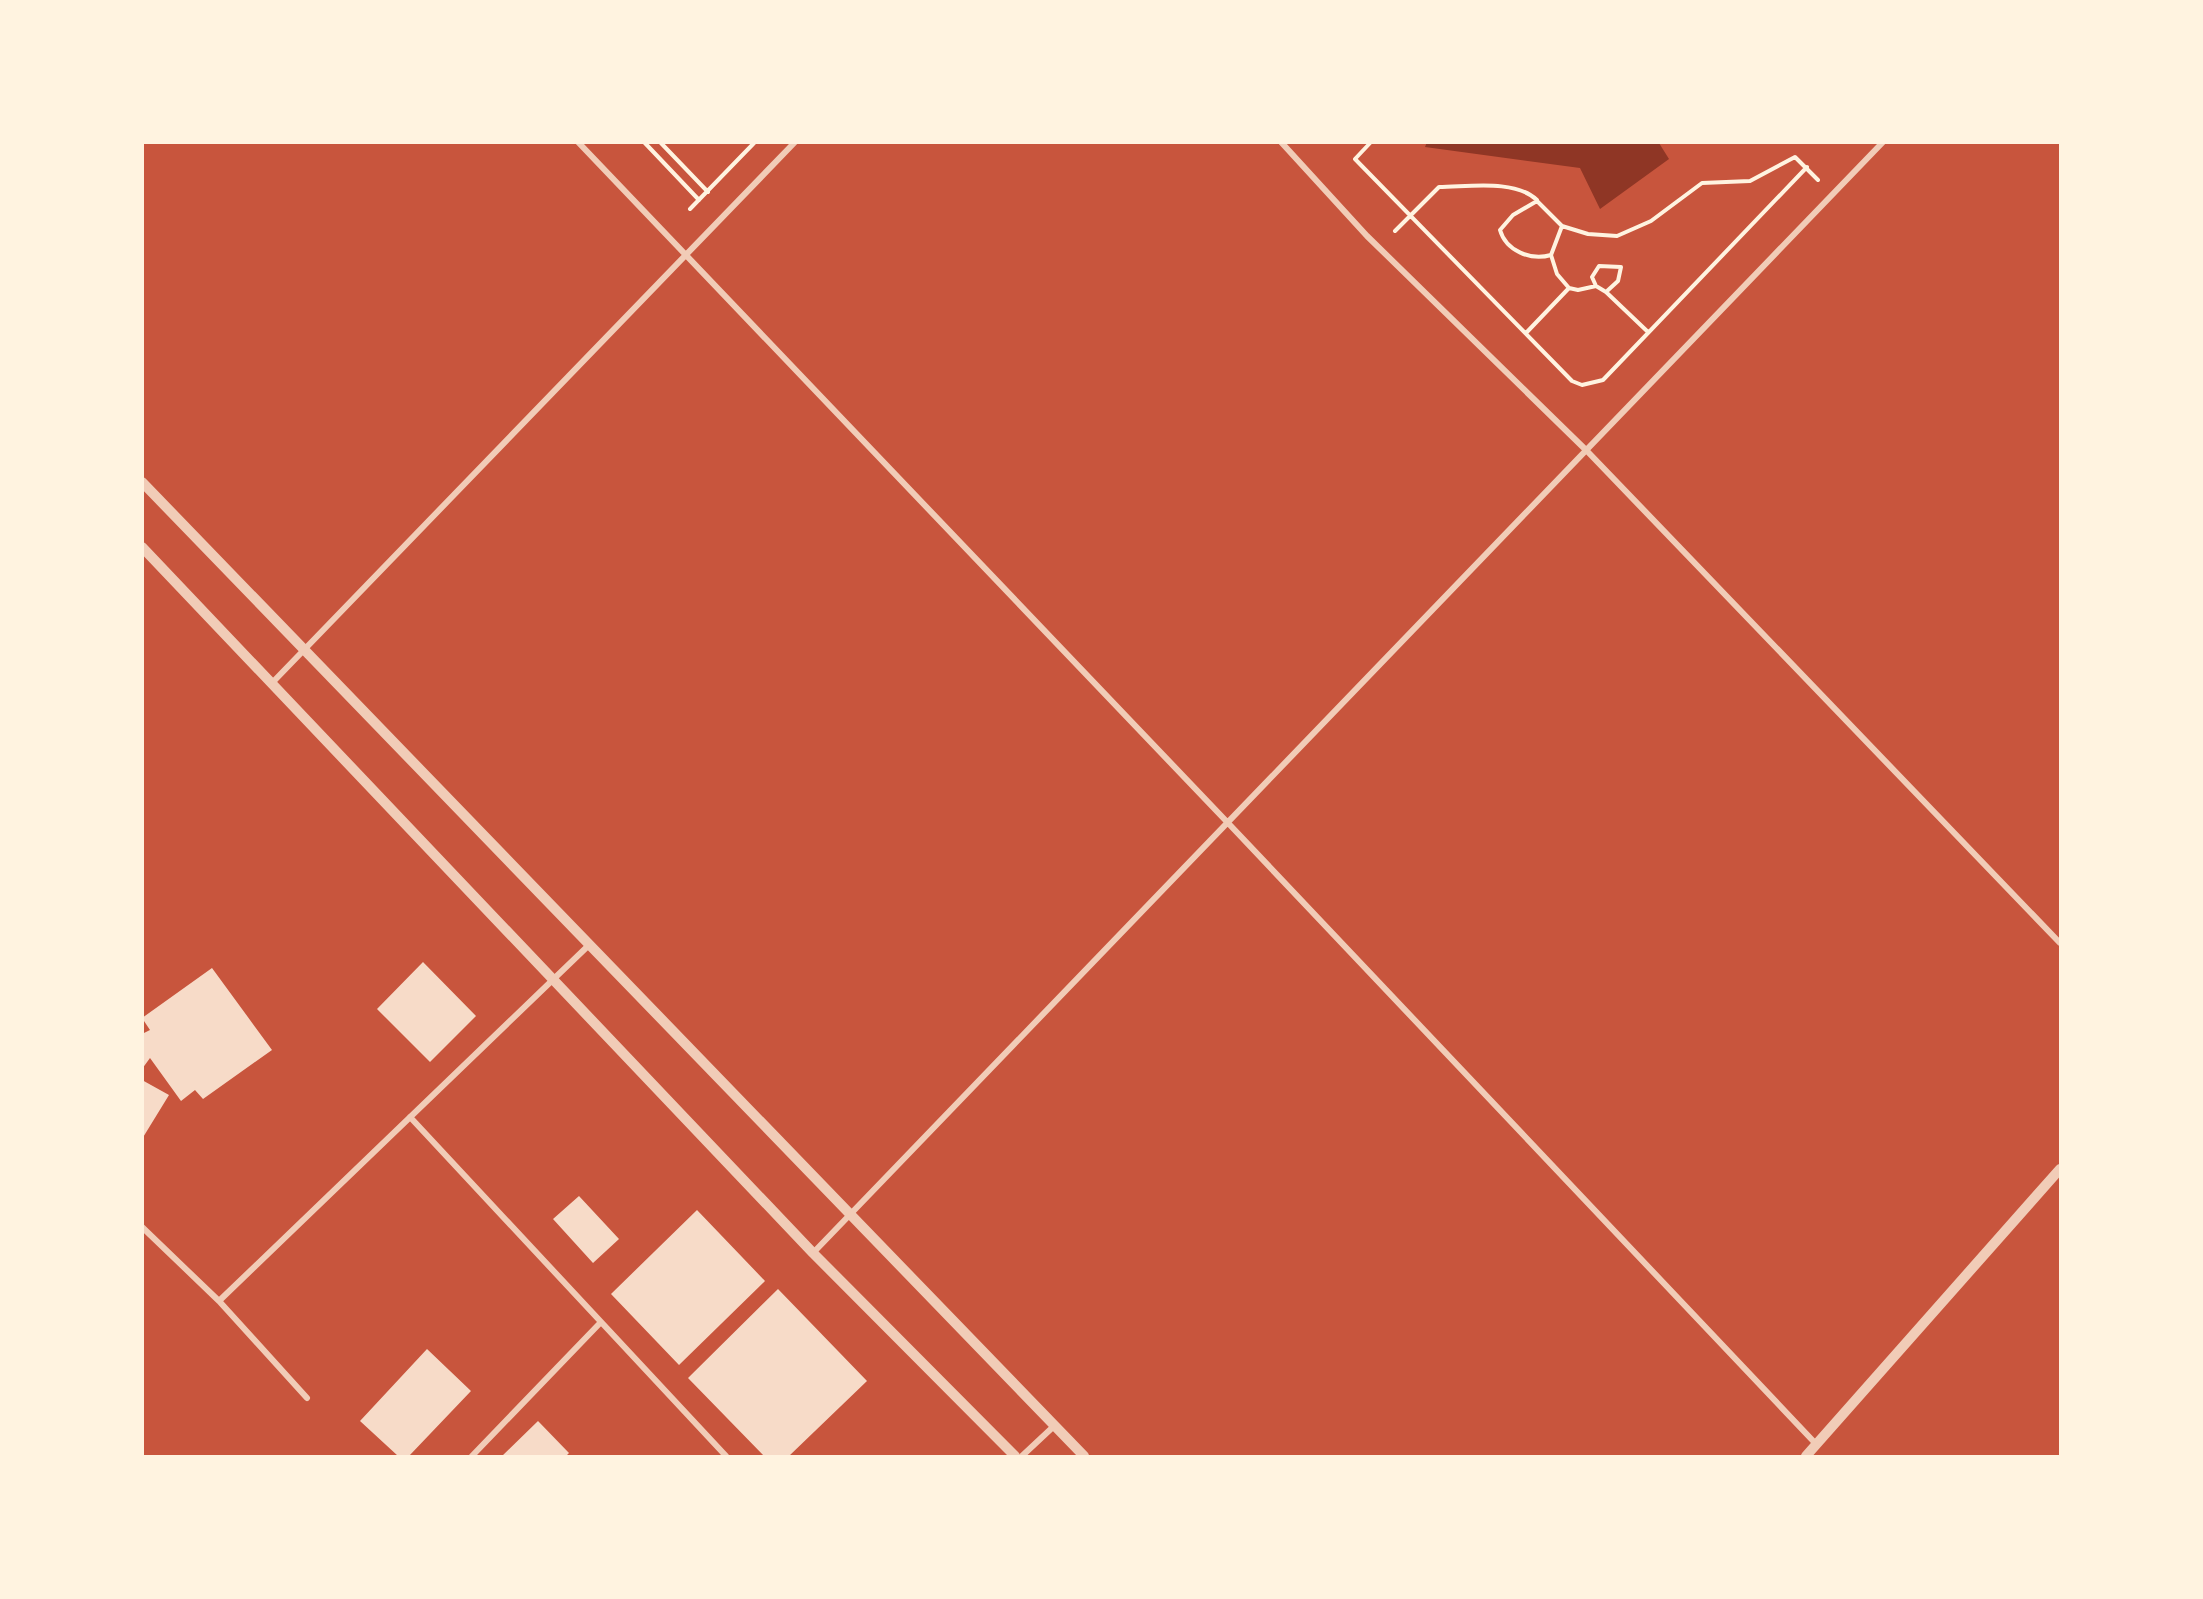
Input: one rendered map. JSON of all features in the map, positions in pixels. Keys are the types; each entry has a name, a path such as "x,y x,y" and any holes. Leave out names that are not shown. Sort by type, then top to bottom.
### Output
{"street":[{"path":"578,142 1229,824 1816,1444"},
{"path":"272,683 795,142"},
{"path":"1281,142 1367,236 1587,451 2061,944"},
{"path":"813,1253 1229,824 1883,142"},
{"path":"142,482 1053,1427 1084,1456"},
{"path":"142,547 813,1253 1016,1456"},
{"path":"219,1301 589,945"},
{"path":"410,1117 726,1456"},
{"path":"1806,1456 2061,1169"},
{"path":"142,1227 219,1301 307,1398"},
{"path":"472,1456 601,1322"},
{"path":"1022,1456 1053,1427"}],"path":[{"path":"644,142 699,200"},
{"path":"660,142 708,192"},
{"path":"690,209 755,142"},
{"path":"1371,142 1355,159 1572,381 1582,385 1594,384 1603,380 1806,167"},
{"path":"1395,231 1439,187 1508,186 1528,192 1562,226 1588,234 1617,236 1651,221 1702,183 1750,181 1795,157 1818,180"},
{"path":"1537,201 1513,215 1500,230 1503,239 1520,254 1538,259 1551,255"},
{"path":"1562,226 1551,255 1557,274 1569,288 1578,290 1596,286"},
{"path":"1606,292 1618,281 1621,267 1599,266 1592,277 1596,286 1606,292 1648,332"},
{"path":"1526,333 1569,288"}],"shaded area":[{"path":"1427,142 1659,143 1669,159 1600,209 1580,168 1425,147"}],"building":[{"path":"423,962 476,1016 430,1062 377,1009"},
{"path":"212,968 272,1050 203,1099 195,1090 181,1101 150,1058 142,1069 142,1034 150,1030 142,1018"},
{"path":"142,1080 169,1095 142,1139"},
{"path":"579,1196 619,1239 593,1263 553,1219"},
{"path":"697,1210 765,1281 679,1365 611,1294"},
{"path":"778,1289 867,1381 789,1456 764,1456 688,1378"},
{"path":"427,1349 471,1391 409,1456 398,1456 360,1421"},
{"path":"538,1421 569,1453 566,1456 502,1456"}]}
